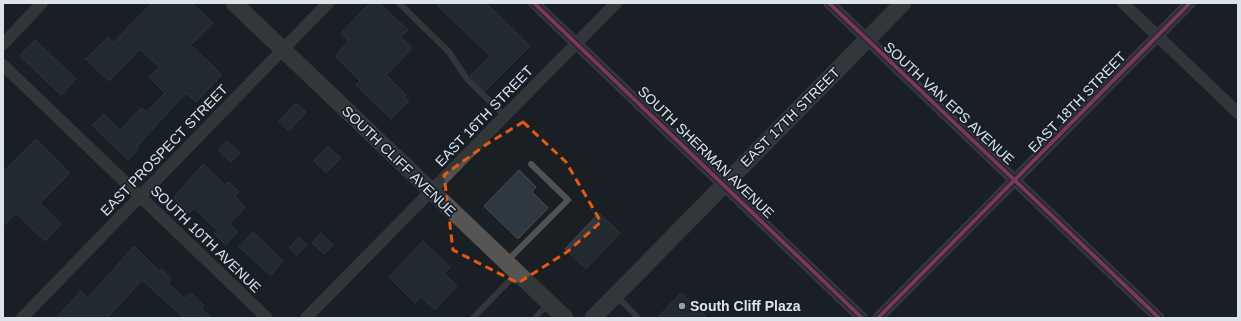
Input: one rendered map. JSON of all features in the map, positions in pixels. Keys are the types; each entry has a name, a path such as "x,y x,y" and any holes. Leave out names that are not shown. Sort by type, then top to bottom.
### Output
{"street":[{"path":"3,44 42,3"},
{"name":"SOUTH CLIFF AVENUE","path":"234,3 565,318"},
{"name":"EAST PROSPECT STREET","path":"22,318 328,3"},
{"name":"SOUTH SHERMAN AVENUE","path":"534,3 862,318"},
{"name":"EAST 16TH STREET","path":"306,318 616,3"},
{"name":"SOUTH VAN EPS AVENUE","path":"829,3 866,40 1159,318"},
{"name":"EAST 17TH STREET","path":"593,318 903,3"},
{"path":"1123,3 1238,113"},
{"name":"EAST 18TH STREET","path":"878,318 1190,3"},
{"name":"SOUTH 10TH AVENUE","path":"3,64 267,318"}],"lane":[{"path":"399,3 449,52 467,79 505,116"},
{"path":"476,317 512,268 568,200 531,164"},
{"path":"616,295 638,318"},
{"path":"535,318 549,303"}],"highlighted area":[{"path":"523,122 566,162 601,222 567,252 518,283 453,250 444,175 487,144"}],"building":[{"path":"152,3 192,3 213,23 191,45 222,75 196,102 186,93 137,146 139,148 128,160 92,125 104,114 120,130 141,108 146,112 165,93 149,77 159,67 140,49 109,81 86,59 108,37 113,43"},
{"path":"370,3 379,3 408,30 401,37 412,48 386,75 406,95 404,97 409,101 391,119 356,85 360,81 335,56 349,41 341,33"},
{"path":"435,3 486,3 530,46 485,91 470,76 490,56"},
{"path":"35,40 76,79 61,95 20,56"},
{"path":"296,103 306,112 289,131 279,121"},
{"path":"36,139 70,173 40,203 61,224 45,241 16,213 3,226 3,172"},
{"path":"227,141 240,153 231,162 218,150"},
{"path":"328,146 341,158 326,173 314,161"},
{"path":"203,164 225,185 229,182 239,192 235,196 245,207 229,224 238,232 226,245 214,233 217,230 194,208 189,213 174,198"},
{"path":"519,170 536,187 532,192 548,208 518,239 484,206"},
{"path":"599,213 620,233 586,269 565,249"},
{"path":"253,232 283,261 271,275 239,247"},
{"path":"321,233 333,245 324,254 312,243"},
{"path":"299,237 307,245 297,255 289,248"},
{"path":"423,241 450,267 444,273 457,286 435,310 421,297 415,303 389,277"},
{"path":"134,246 159,271 161,269 171,279 168,283 185,299 191,293 204,306 201,308 212,318 184,318 142,280 107,318 56,318 81,291 88,298"},
{"name":"South Cliff Plaza","path":"681,293 707,318 657,318"}],"cycle path":[{"path":"534,3 862,318"},
{"path":"829,3 1159,318"},
{"path":"878,318 1190,3"}],"place":[{"name":"South Cliff Plaza","path":"682,306"}]}
